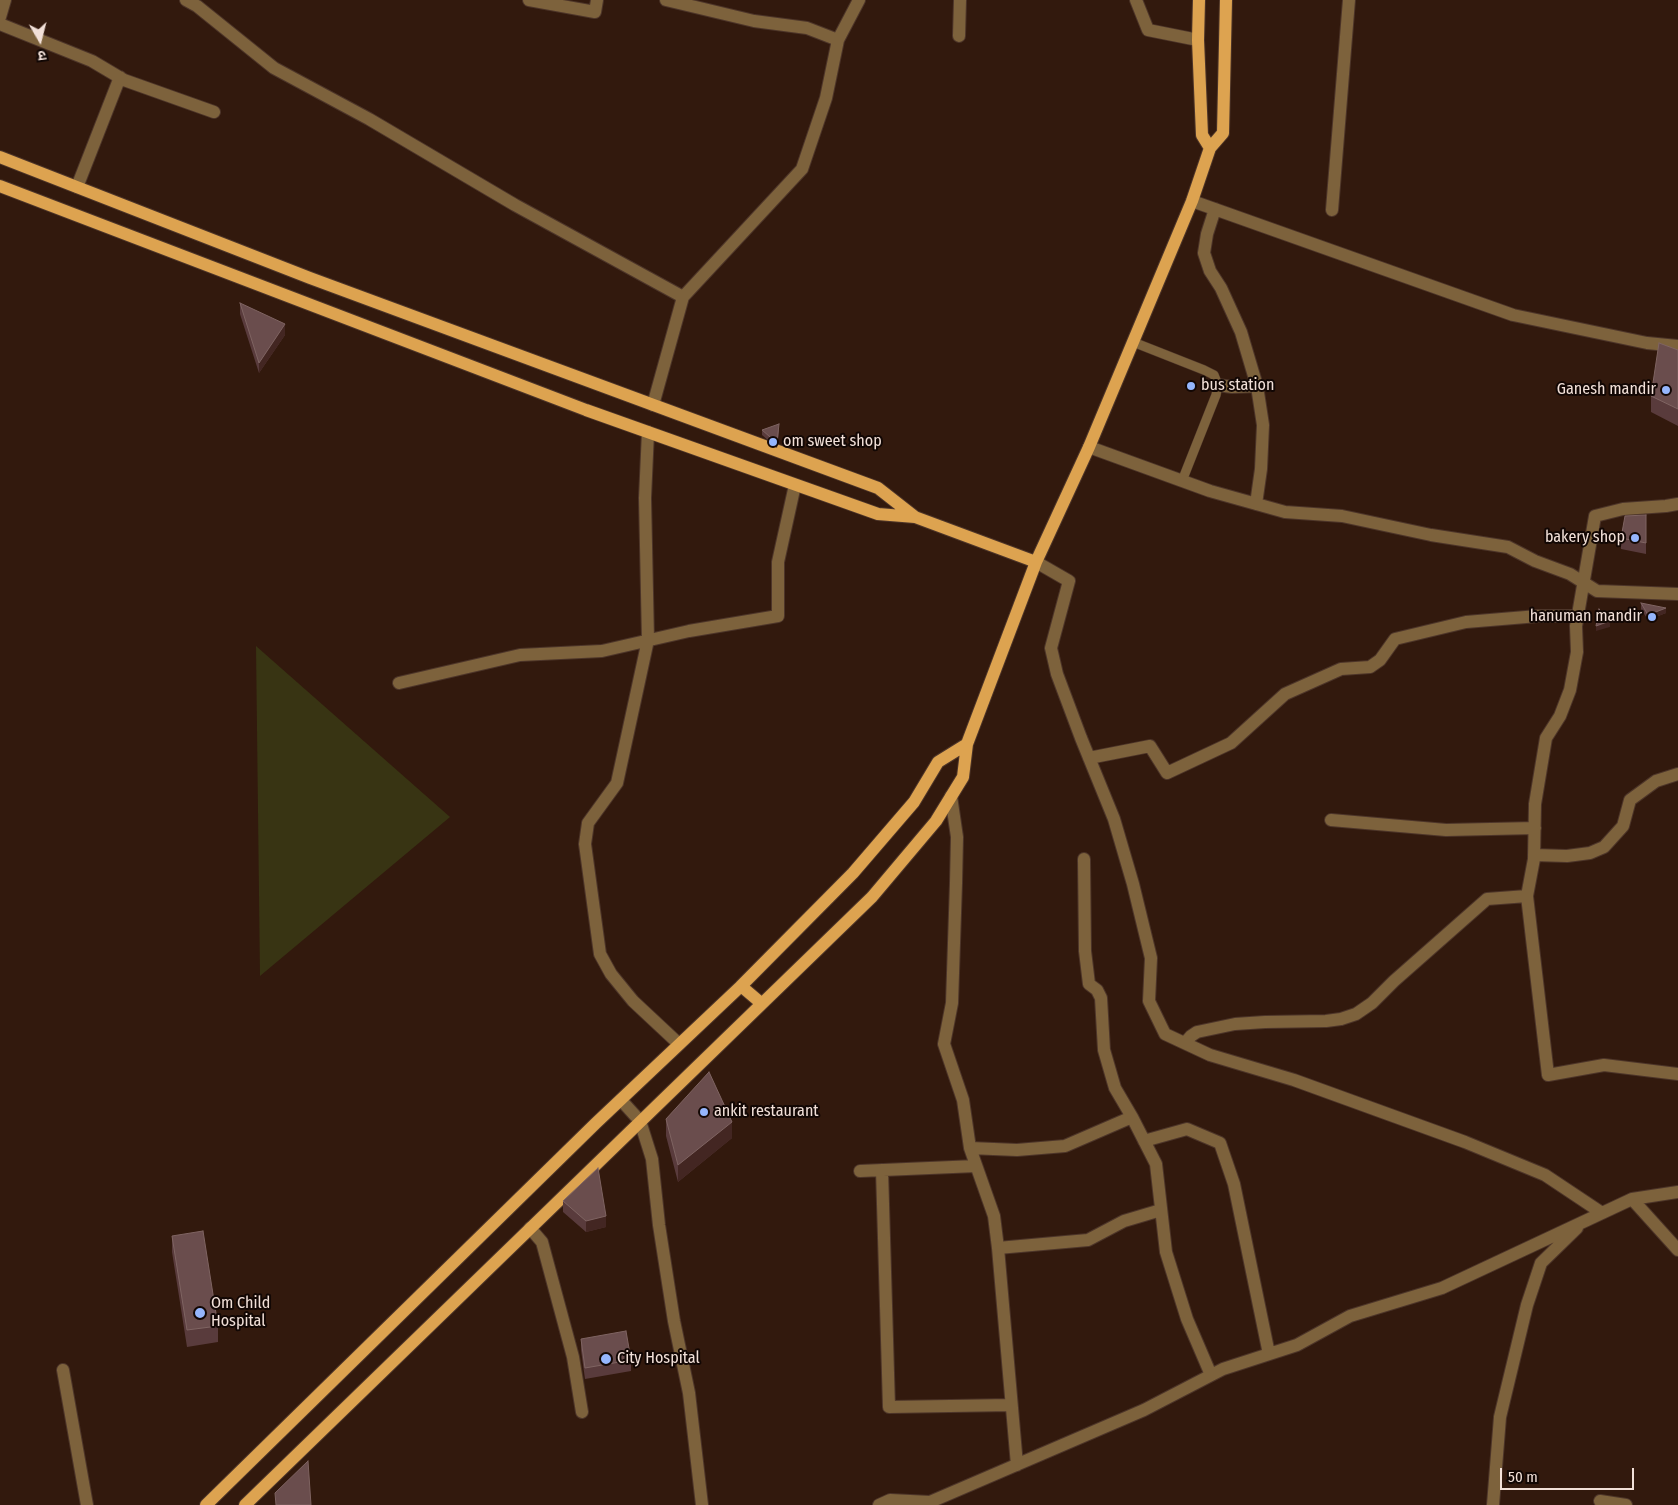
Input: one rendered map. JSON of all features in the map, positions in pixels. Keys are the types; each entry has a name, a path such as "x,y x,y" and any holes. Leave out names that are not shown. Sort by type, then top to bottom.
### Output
{"main road":[{"path":"1199,0 1198,40 1202,135 1210,148"},
{"path":"246,1505 872,897 936,821 963,777 967,744 1036,562 1089,447 1192,201 1210,148 1223,133 1226,0"},
{"path":"0,157 310,278 878,488 915,517"},
{"path":"0,186 586,410 878,514 915,517 1036,562"},
{"path":"206,1505 621,1100 741,986 853,873 914,802 938,762 967,744"},
{"path":"741,986 761,1003"}],"street":[{"path":"0,17 5,0"},
{"path":"186,0 197,6 274,68 369,119 515,205 682,297"},
{"path":"529,0 595,12 598,0"},
{"path":"666,0 754,21 806,28 838,40"},
{"path":"653,405 682,297 802,170 826,98 838,40 859,0"},
{"path":"959,36 960,0"},
{"path":"1136,0 1148,30 1198,40"},
{"path":"1332,210 1349,0"},
{"path":"0,24 92,61 124,80 214,112"},
{"path":"78,187 120,77"},
{"path":"1192,201 1513,314 1647,342 1678,346"},
{"path":"1215,210 1207,234 1204,253 1210,271 1221,288 1242,332 1257,386 1263,425 1261,469 1256,504"},
{"path":"1218,385 1232,387 1257,386"},
{"path":"648,432 645,498 648,640 617,783 588,823 585,844 600,954 612,974 633,1001 679,1044"},
{"path":"1089,447 1182,481 1285,512 1342,516 1431,535 1508,547 1535,561 1570,574 1597,591 1678,594"},
{"path":"399,683 520,655 602,651 689,631 778,616 778,562 796,485"},
{"path":"1678,504 1623,509 1595,516 1576,626 1577,652 1570,690 1560,716 1546,738 1535,804 1534,855 1527,896 1548,1075 1604,1065 1678,1074"},
{"path":"1036,562 1069,581 1051,648 1058,674 1089,758 1114,818 1134,884 1150,958 1149,1001 1166,1034 1210,1055 1294,1080 1465,1142 1545,1175 1602,1213"},
{"path":"1089,758 1150,746 1167,774 1231,743 1285,694 1341,669 1370,666 1380,660 1395,640 1466,622 1538,616 1578,616"},
{"path":"1534,855 1567,856 1590,853 1604,847 1623,826 1630,800 1656,781 1678,774"},
{"path":"951,796 957,837 956,883 952,1003 944,1044 963,1100 970,1148 994,1216 1017,1465"},
{"path":"1331,820 1446,830 1534,828"},
{"path":"1084,859 1085,951 1089,984 1097,990 1101,998 1104,1050 1115,1088 1156,1164 1166,1252 1187,1319 1211,1375"},
{"path":"1185,1043 1190,1036 1197,1032 1218,1027 1266,1022 1326,1021 1356,1014 1372,1003 1394,981 1488,900 1527,896"},
{"path":"621,1100 640,1121 652,1159 674,1321 689,1394 702,1505"},
{"path":"970,1148 1017,1150 1065,1146 1132,1117"},
{"path":"1144,1141 1187,1129 1220,1143 1234,1184 1269,1354"},
{"path":"860,1171 976,1166"},
{"path":"882,1170 889,1407 1011,1405"},
{"path":"879,1505 890,1500 930,1502 1144,1410 1223,1369 1297,1345 1350,1316 1442,1288 1632,1199 1678,1192"},
{"path":"1632,1199 1678,1250"},
{"path":"998,1248 1088,1240 1124,1221 1160,1210"},
{"path":"1493,1505 1500,1417 1527,1305 1541,1263 1585,1220"},
{"path":"530,1228 542,1242 573,1357 582,1412"},
{"path":"63,1370 88,1505"},
{"path":"1600,1501 1626,1505"}],"lane":[{"path":"1133,342 1214,375 1218,385 1216,395 1182,481"}],"shaded area":[{"path":"256,646 450,817 260,976"}],"building":[{"path":"240,303 285,324 259,363"},
{"name":"Ganesh mandir","path":"1659,343 1678,350 1678,409 1651,396"},
{"path":"779,424 777,443 762,430"},
{"path":"1646,515 1646,543 1621,538 1625,516"},
{"path":"1641,603 1666,608 1648,615"},
{"path":"1599,609 1610,621 1596,626"},
{"name":"ankit restaurant","path":"709,1072 732,1122 678,1165 666,1119"},
{"path":"598,1168 606,1216 586,1221 563,1201"},
{"path":"203,1231 218,1326 187,1330 172,1236"},
{"path":"626,1331 631,1360 585,1368 581,1339"},
{"path":"308,1461 311,1505 276,1505 275,1493"}],"place":[{"name":"bus station","path":"1191,386"},
{"name":"Ganesh mandir","path":"1666,390"},
{"name":"om sweet shop","path":"773,442"},
{"name":"bakery shop","path":"1635,538"},
{"name":"hanuman mandir","path":"1652,617"},
{"name":"ankit restaurant","path":"704,1112"},
{"name":"Om Child Hospital","path":"200,1313"},
{"name":"City Hospital","path":"606,1359"}]}
